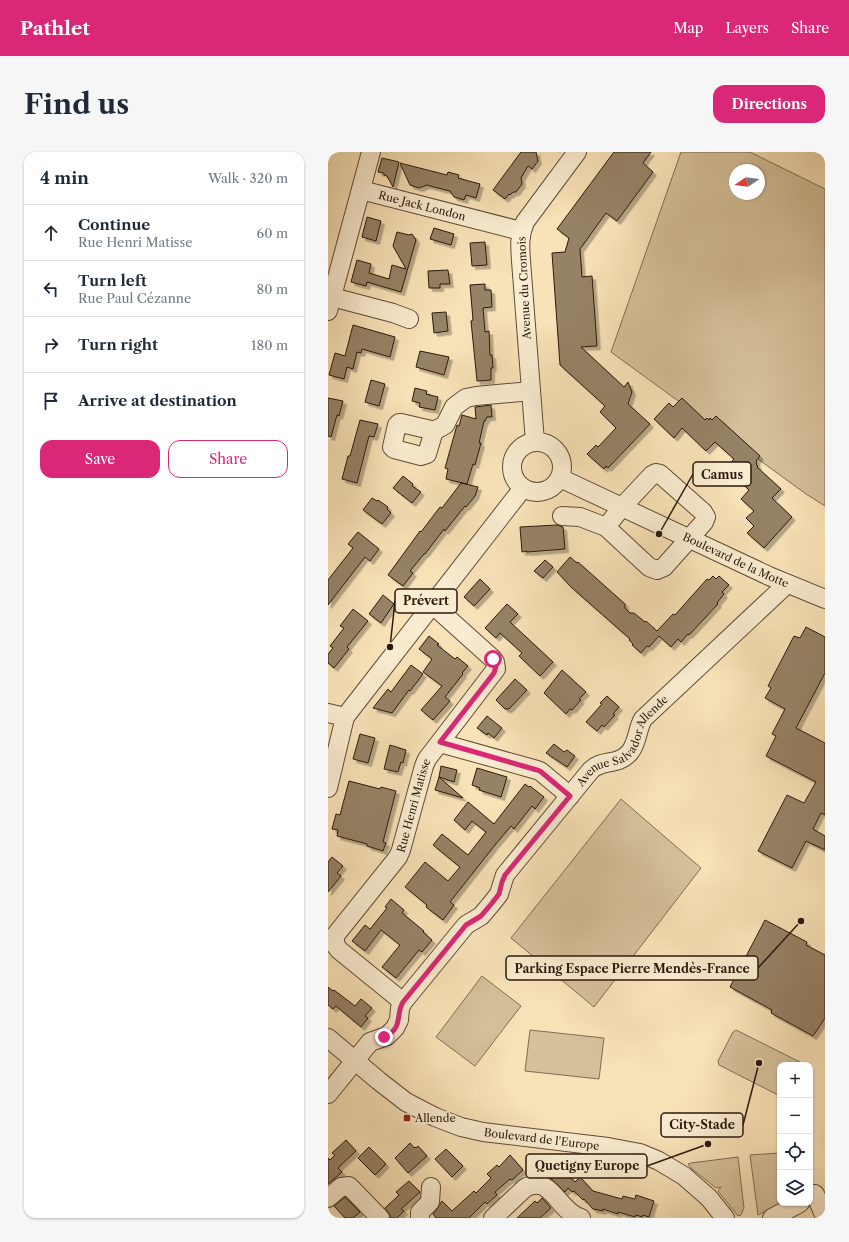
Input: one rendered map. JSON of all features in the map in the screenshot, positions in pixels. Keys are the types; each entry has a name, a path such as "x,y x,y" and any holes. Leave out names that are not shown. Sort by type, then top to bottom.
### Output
{"street":[{"path":"371,152 330,304 393,313 409,319"},
{"name":"Avenue du Cromois","path":"535,442 521,261 521,231 525,222 577,152"},
{"name":"Rue Jack London","path":"361,190 521,231"},
{"path":"432,432 445,426 454,407 466,398 531,391"},
{"path":"529,443 544,443 557,451 562,465 562,473 560,478 554,486 548,490 532,492 518,484 514,477 512,461 516,453 529,443"},
{"path":"562,516 580,517 606,527 649,567 657,570 664,567 704,522 706,517 705,514 660,474 656,473 652,475 622,507 606,527"},
{"name":"Boulevard de la Motte","path":"560,478 787,584 825,599"},
{"path":"328,788 345,718 523,488"},
{"name":"Avenue Salvador Allende","path":"328,1094 370,1042 387,1036 393,1031 398,1024 400,1008 403,1002 466,925 481,916 492,903 499,894 505,875 594,767 619,760 631,752 639,725 643,719 787,584"},
{"name":"Rue Henri Matisse","path":"403,1002 339,950 336,946 334,938 398,857 427,759 494,673 496,666 493,659 433,605"},
{"path":"328,713 345,718"},
{"path":"440,742 540,771 570,796"},
{"name":"Boulevard de l'Europe","path":"328,1038 406,1102 435,1117 461,1127 483,1132 608,1146 640,1153 684,1176 709,1198 725,1218"},
{"path":"492,1218 525,1188 538,1184 547,1188 570,1214 581,1218"},
{"path":"328,1198 344,1186 349,1186 380,1218"},
{"path":"420,1218 420,1212 430,1202 431,1187"},
{"path":"817,1193 825,1217"},
{"path":"772,1218 794,1206"}],"shaded area":[{"path":"681,152 750,152 825,189 825,506 806,494 611,352"},
{"path":"621,799 701,868 594,1007 511,938"},
{"path":"482,976 521,1006 475,1066 436,1037"},
{"path":"530,1030 604,1038 599,1079 525,1071"},
{"path":"736,1030 800,1062 777,1062 777,1094 719,1065 718,1061 733,1032"},
{"path":"777,1153 777,1205 758,1215 750,1155"},
{"path":"738,1157 744,1208 741,1215 738,1216 718,1191 721,1187 716,1188 688,1164"}],"building":[{"path":"521,152 536,152 538,161 532,169 528,166 521,178 522,184 516,192 513,192 510,195 509,194 505,199 493,190"},
{"path":"614,152 651,152 643,163 653,172 617,221 606,213 580,249 582,277 592,276 597,346 581,347 624,387 628,382 632,392 628,404 650,424 608,468 606,466 604,469 587,454 596,445 598,447 616,428 600,412 605,406 560,365 552,253 565,252 569,238 557,229"},
{"path":"382,158 399,162 393,187 384,173 378,172"},
{"path":"400,163 447,175 448,172 459,175 458,178 480,184 476,198 466,195 464,200 454,197 450,191 427,185 419,188 410,185"},
{"path":"367,217 381,221 376,241 362,237"},
{"path":"434,228 454,234 451,245 430,239"},
{"path":"397,232 409,235 412,234 416,240 401,292 367,282 366,286 351,282 357,260 371,264 369,273 389,279 392,265 406,269 393,246"},
{"path":"485,242 487,265 472,266 470,243"},
{"path":"448,270 450,284 440,284 440,288 429,288 428,271"},
{"path":"485,284 485,290 491,290 492,307 483,308 485,332 489,331 490,355 492,355 493,368 491,368 491,380 477,381 471,321 473,320 470,285"},
{"path":"446,312 448,331 434,333 432,313"},
{"path":"353,325 395,337 390,357 362,349 361,353 357,352 353,369 347,367 344,379 329,375 335,353 345,356"},
{"path":"420,351 449,357 444,375 416,367"},
{"path":"371,380 385,384 379,406 365,402"},
{"path":"415,388 427,391 426,394 438,397 435,410 419,407 420,403 412,401"},
{"path":"328,398 343,401 339,416 337,415 331,437 328,436"},
{"path":"682,398 705,420 707,418 709,420 710,418 712,420 716,416 760,456 756,461 757,467 781,489 772,498 792,517 764,548 747,533 754,526 746,518 754,511 741,499 749,490 726,468 734,459 715,442 706,451 682,428 674,438 654,419 669,403 673,407"},
{"path":"491,405 492,417 487,417 484,421 479,443 481,443 475,465 473,464 467,484 446,479 448,469 445,468 457,425 459,426 462,415 476,419 475,407"},
{"path":"360,420 378,424 374,437 369,436 357,483 342,479"},
{"path":"403,476 413,484 412,486 421,492 412,503 393,488"},
{"path":"461,483 478,487 475,496 445,531 444,529 410,571 413,573 403,586 388,575 420,531 421,532 440,507 442,508"},
{"path":"372,498 388,507 387,509 391,513 382,524 363,510"},
{"path":"557,525 563,527 565,549 522,552 520,527"},
{"path":"358,532 379,549 370,561 365,557 328,605 328,580 353,548 348,544"},
{"path":"570,557 577,563 578,562 625,604 625,608 630,613 634,613 645,622 646,621 657,631 673,614 675,615 707,579 709,580 713,576 716,579 719,576 729,585 722,592 724,594 717,603 718,604 681,642 678,639 671,647 659,636 641,653 632,645 633,644 629,640 630,639 571,587 557,572"},
{"path":"545,560 553,567 543,578 534,571"},
{"path":"480,579 490,589 474,606 464,597"},
{"path":"383,595 394,604 381,623 369,614"},
{"path":"507,604 518,614 510,622 553,662 540,676 519,656 522,653 500,633 496,638 485,628"},
{"path":"353,609 368,621 347,647 349,649 334,668 328,663 328,654 333,648 330,646 344,628 340,626"},
{"path":"806,627 825,637 825,673 796,728 825,743 825,815 821,813 813,829 825,836 825,850 806,841 792,868 758,851 787,795 804,803 816,782 766,756 776,736 772,734 785,709 765,698 771,688 768,686 794,636 800,638"},
{"path":"429,636 439,644 437,645 455,659 457,657 468,666 445,697 450,701 433,720 421,710 442,686 423,672 432,659 419,649"},
{"path":"411,665 423,674 392,713 373,708 388,689 391,692"},
{"path":"562,670 586,692 579,699 581,700 572,710 570,709 566,714 544,693"},
{"path":"515,679 527,690 509,709 505,709 496,700"},
{"path":"607,696 619,707 613,714 615,715 604,727 602,725 597,731 586,722"},
{"path":"487,716 502,728 494,738 488,733 487,735 477,728"},
{"path":"360,734 375,738 368,763 353,759"},
{"path":"554,744 564,752 567,750 575,756 567,767 546,753"},
{"path":"390,745 406,750 403,763 401,762 398,772 384,769"},
{"path":"441,766 457,770 454,782 439,777"},
{"path":"477,768 507,777 501,797 479,790 480,788 472,785"},
{"path":"439,777 463,798 435,790"},
{"path":"349,781 380,789 381,787 396,791 383,842 386,843 383,851 367,846 367,844 337,836 338,830 332,829 336,814 340,815"},
{"path":"525,784 544,797 535,809 532,806 514,829 511,826 495,845 450,902 454,905 443,920 426,907 427,905 405,887 425,862 448,881 460,867 433,845 442,834 468,855 486,832 472,821 465,830 454,820 468,802 494,824"},
{"path":"332,857 343,866 337,873 341,876 328,892 328,862"},
{"path":"391,899 404,910 402,913 424,931 423,932 432,940 422,952 419,950 396,978 382,967 400,945 381,930 365,951 352,941 365,925 370,929 387,908 385,907"},
{"path":"765,920 807,942 806,945 825,955 825,1018 813,1036 771,1013 772,1010 730,987"},
{"path":"328,987 355,1006 361,999 372,1008 365,1016 368,1018 361,1027 336,1006 333,1009 328,1005"},
{"path":"346,1140 356,1151 338,1168 342,1172 328,1184 328,1158 330,1160 335,1155 332,1153"},
{"path":"410,1143 414,1148 418,1146 427,1156 408,1173 395,1158"},
{"path":"369,1147 386,1164 375,1175 358,1158"},
{"path":"446,1149 463,1166 452,1177 435,1159"},
{"path":"510,1155 523,1170 495,1192 497,1195 487,1204 485,1202 469,1218 436,1218 433,1214 442,1201 452,1211 474,1191 476,1193 491,1178 487,1174 497,1165 499,1167"},
{"path":"559,1165 575,1182 580,1177 593,1191 622,1199 623,1196 635,1199 636,1195 654,1201 649,1217 636,1215 635,1217 618,1212 618,1214 603,1209 603,1211 593,1209 574,1191 572,1192 568,1188 565,1192 548,1176"},
{"path":"409,1181 420,1192 401,1209 404,1211 397,1218 390,1218 390,1215 385,1208 399,1195 396,1192"},
{"path":"345,1197 360,1212 353,1218 345,1218 334,1206"},
{"path":"542,1198 551,1208 540,1218 517,1218 535,1201 537,1203"}],"place":[{"name":"Camus","path":"659,534"},
{"name":"Prévert","path":"390,647"},
{"name":"Parking Espace Pierre Mendès-France","path":"801,921"},
{"name":"City-Stade","path":"759,1063"},
{"name":"Allende","path":"407,1118"},
{"name":"Quetigny Europe","path":"708,1144"}],"route":[{"path":"384,1037 393,1031 398,1024 400,1008 403,1002 466,925 484,913 499,894 505,875 570,796 540,771 440,742 494,673 496,666 493,659"}]}
